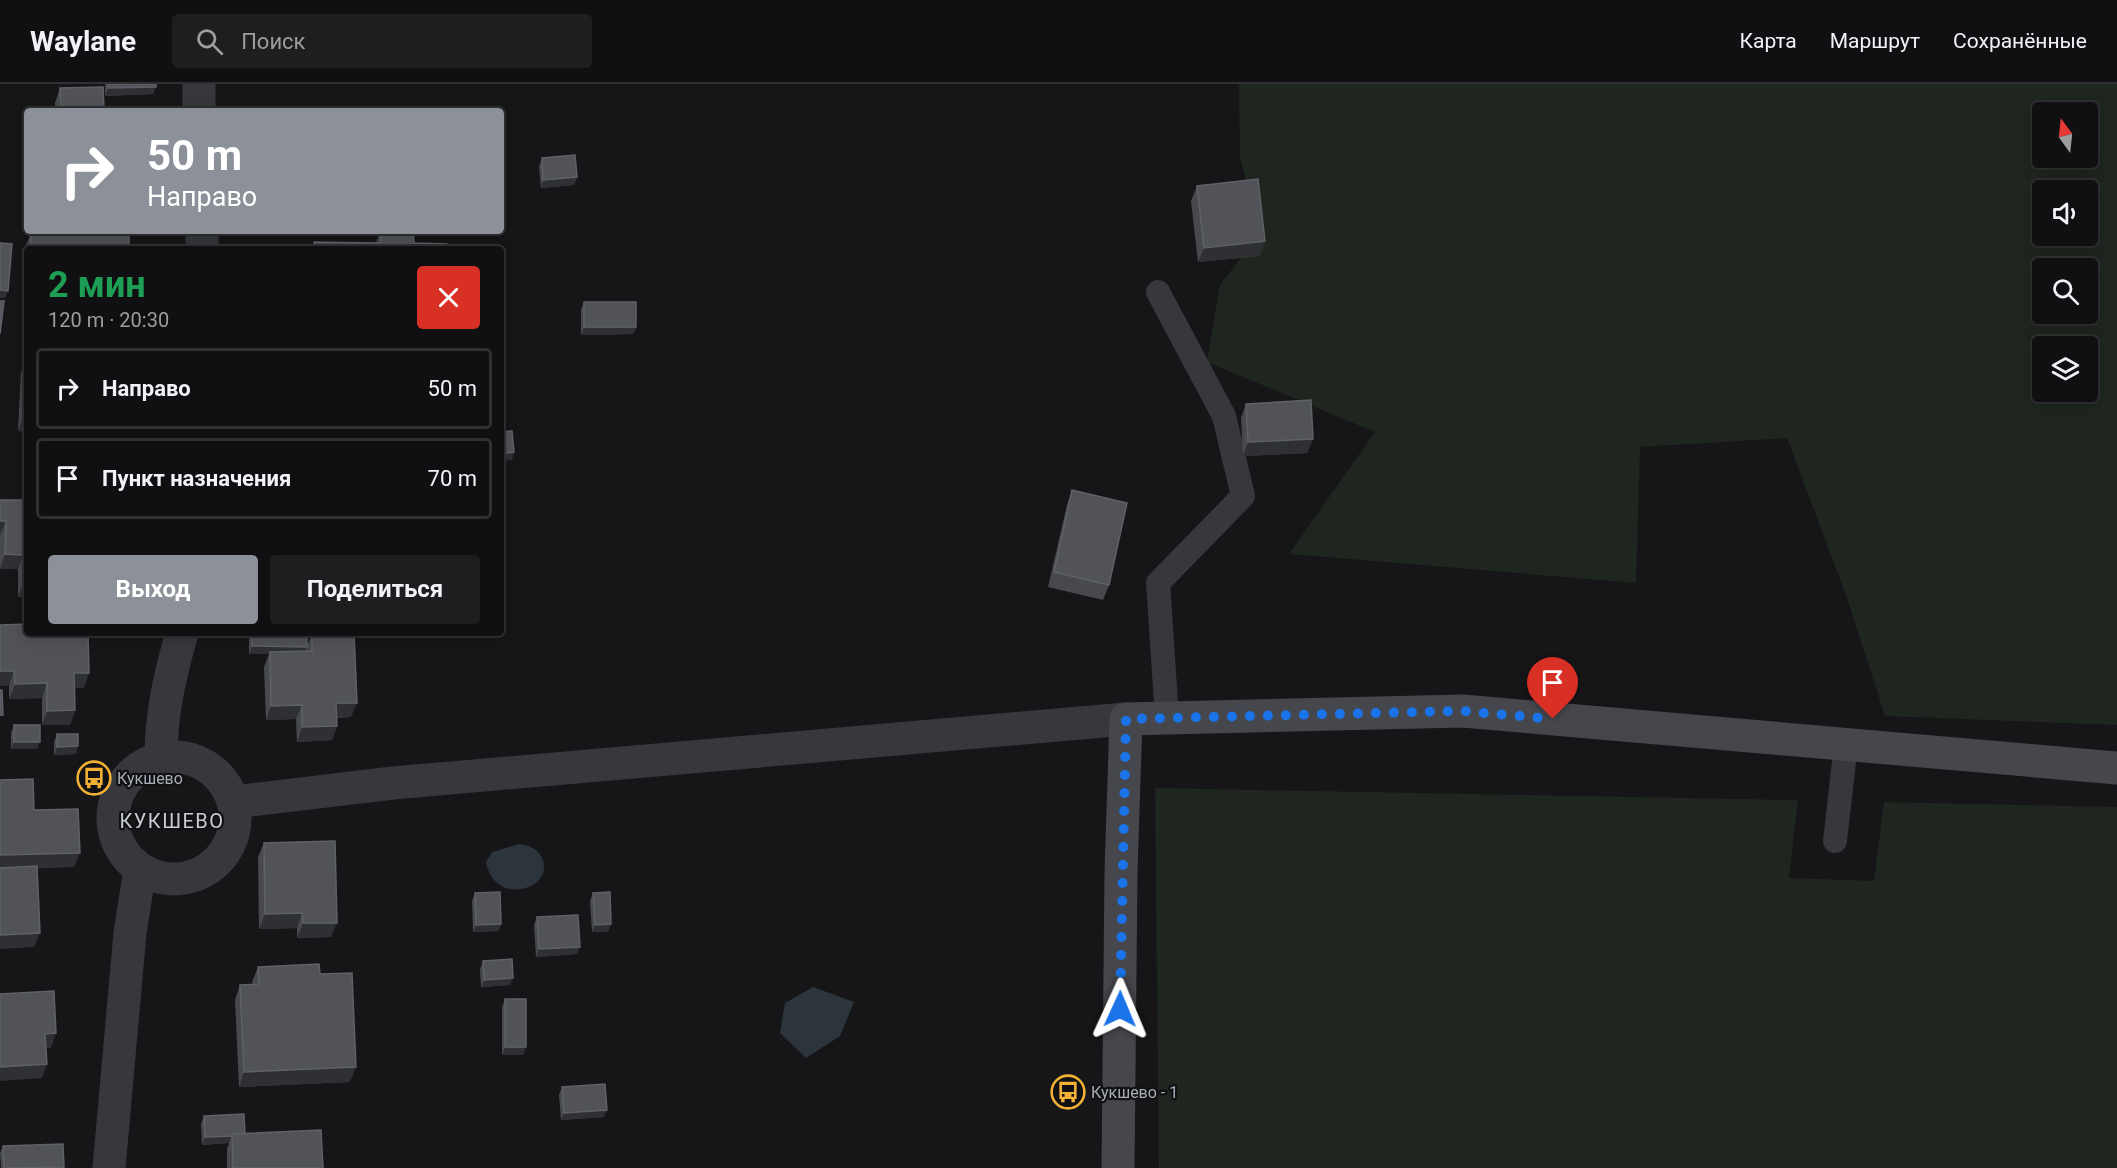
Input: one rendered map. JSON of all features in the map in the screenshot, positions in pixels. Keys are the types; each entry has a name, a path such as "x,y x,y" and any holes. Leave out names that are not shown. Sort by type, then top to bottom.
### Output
{"street":[{"path":"199,84 199,108"},
{"path":"161,758 161,722 166,689 181,636"},
{"path":"234,802 393,783 1126,719 1462,711 2117,768"},
{"path":"1118,1168 1121,872 1126,719"},
{"path":"180,756 200,762 216,772 228,788 234,802 235,826 229,846 218,862 200,874 180,879 159,878 140,869 125,855 115,837 112,817 116,795 127,778 142,765 161,758 180,756"},
{"path":"109,1168 130,933 140,869"}],"lane":[{"path":"1158,292 1224,416 1243,496 1158,583 1167,718"},
{"path":"1835,841 1846,744"}],"shaded area":[{"path":"1239,84 2117,84 2117,725 1885,716 1847,598 1787,438 1640,447 1636,583 1289,554 1375,432 1207,362 1220,285 1260,233 1240,157"},
{"path":"1155,788 1798,800 1789,878 1874,881 1884,802 2117,807 2117,1168 1159,1168"},
{"path":"519,844 529,846 538,852 544,869 540,878 533,885 522,889 511,889 500,885 491,876 486,862 492,852"},
{"path":"813,987 854,1002 840,1036 806,1058 780,1033 785,1003"}],"building":[{"path":"108,84 156,84 156,87 108,88"},
{"path":"103,87 104,108 61,108 60,88"},
{"path":"575,155 577,177 543,180 542,158"},
{"path":"1258,179 1265,241 1204,248 1197,186"},
{"path":"31,234 129,234 129,246 31,246"},
{"path":"381,234 413,234 414,243 447,244 447,246 314,246 314,242 381,243"},
{"path":"0,243 12,244 8,291 0,290"},
{"path":"0,301 4,301 0,334"},
{"path":"584,302 636,302 636,327 584,327"},
{"path":"1311,400 1313,439 1248,442 1246,404"},
{"path":"512,431 514,452 504,454 504,432"},
{"path":"1072,490 1127,503 1109,585 1054,572"},
{"path":"0,500 24,500 24,583 23,555 5,554 6,521 0,521"},
{"path":"24,624 24,636 88,636 89,673 74,673 75,710 47,711 47,683 15,684 14,671 0,671 0,625"},
{"path":"252,636 307,636 307,647 252,646"},
{"path":"312,636 354,636 357,703 336,703 337,726 302,727 302,705 271,706 270,652 312,651"},
{"path":"0,690 2,690 3,715 0,715"},
{"path":"14,725 40,725 40,742 14,742"},
{"path":"57,734 78,734 78,746 57,747"},
{"path":"33,779 34,810 78,809 80,853 0,855 0,780"},
{"path":"335,841 337,923 303,923 302,913 265,914 264,843"},
{"path":"37,866 40,933 0,935 0,868"},
{"path":"500,892 501,924 476,925 475,893"},
{"path":"610,892 611,924 595,925 593,893"},
{"path":"578,915 580,947 539,949 537,917"},
{"path":"512,959 513,978 484,980 483,961"},
{"path":"319,964 320,974 352,973 356,1067 244,1072 240,985 259,984 258,967"},
{"path":"54,991 56,1033 45,1034 47,1064 0,1067 0,994"},
{"path":"505,999 526,999 526,1047 505,1047"},
{"path":"605,1084 607,1110 564,1113 562,1087"},
{"path":"244,1114 245,1134 205,1137 204,1116"},
{"path":"321,1130 323,1168 233,1168 232,1134"},
{"path":"63,1144 64,1167 4,1168 3,1146"}],"place":[{"name":"Кукшево","path":"94,778"},
{"name":"Кукшево - 1","path":"1068,1092"}],"district":[{"name":"КУКШЕВО","path":"172,821"}],"route":[{"path":"1120,1009 1121,872 1126,719 1462,711 1553,719"}]}
